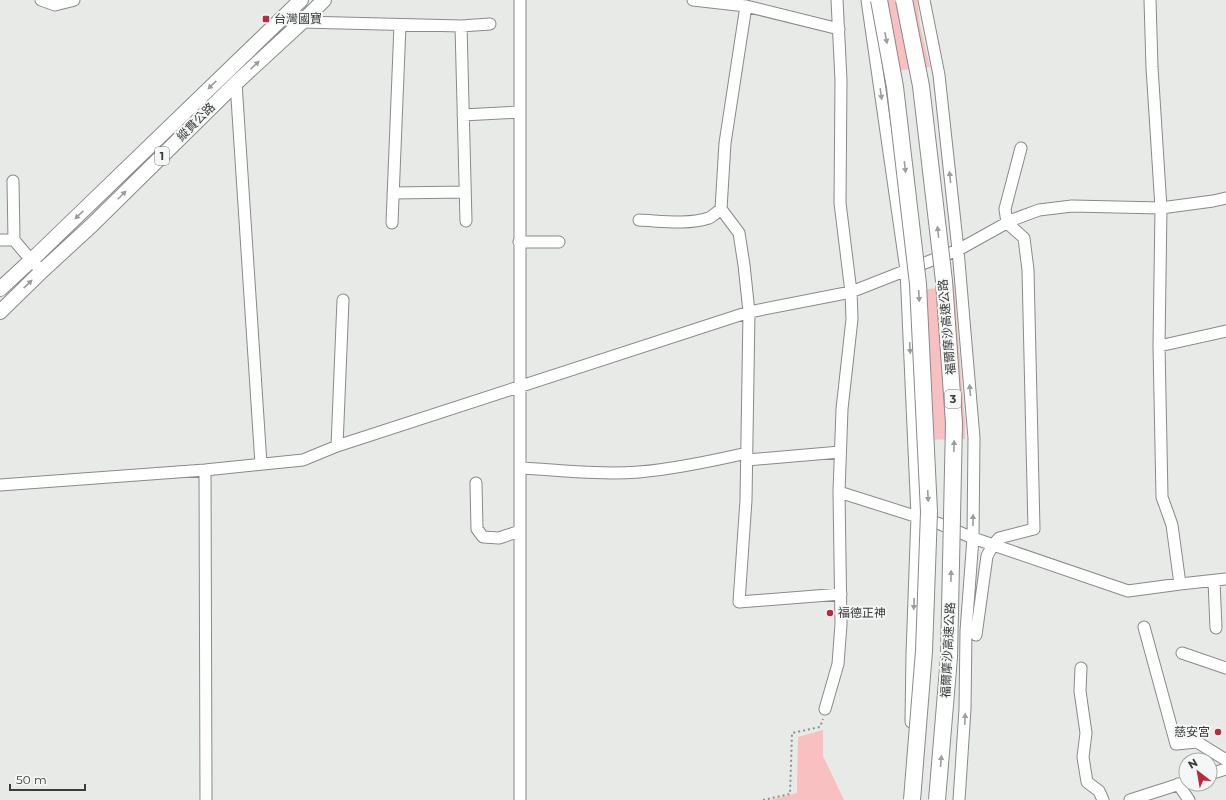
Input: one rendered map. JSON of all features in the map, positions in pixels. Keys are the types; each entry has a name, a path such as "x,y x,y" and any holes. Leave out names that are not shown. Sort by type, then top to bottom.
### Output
{"highway":[{"name":"福爾摩沙高速公路","path":"879,0 895,87 918,284 929,512 924,651 912,800"},
{"name":"福爾摩沙高速公路","path":"904,0 921,86 944,281 954,423 949,657 937,800"}],"main road":[{"name":"縱貫公路","path":"0,289 301,0"},
{"name":"縱貫公路","path":"0,312 98,220 236,83 324,0"}],"street":[{"path":"41,0 55,5 74,0"},
{"path":"520,0 520,800"},
{"path":"693,0 746,6 839,29"},
{"path":"825,709 838,664 841,624 839,492 840,452 842,409 852,319 851,292 840,203 841,80 837,0"},
{"path":"867,0 906,270 917,516 912,654 911,743 906,800"},
{"path":"924,0 939,75 958,250 974,438 973,538 966,631 965,709 959,800"},
{"path":"1150,0 1152,67 1161,208 1159,346 1162,497 1172,525 1180,584"},
{"path":"746,6 725,143 721,209 739,233 749,312 746,500 739,602 841,594"},
{"path":"283,17 302,22 461,26 490,24"},
{"path":"392,223 400,25"},
{"path":"461,26 466,221"},
{"path":"236,83 260,464"},
{"path":"463,115 520,112"},
{"path":"976,635 987,556 999,538 1034,528 1028,270 1024,238 1007,223 1005,209 1021,148"},
{"path":"13,181 14,240 42,271"},
{"path":"393,193 465,192"},
{"path":"0,485 205,470 303,460 337,446 749,312 851,292 958,250 1007,223 1039,210 1072,206 1161,208 1226,198"},
{"path":"639,220 685,222 710,218 721,209"},
{"path":"0,240 14,240"},
{"path":"519,242 558,242"},
{"path":"337,446 343,300"},
{"path":"1159,346 1226,331"},
{"path":"520,468 596,473 639,472 747,457 840,452"},
{"path":"205,470 206,800"},
{"path":"476,483 477,529 483,537 499,538 520,531"},
{"path":"839,492 917,516 973,538 1128,592 1180,584 1226,580"},
{"path":"1214,581 1216,628"},
{"path":"1144,627 1176,744 1197,742 1226,760"},
{"path":"1182,653 1226,668"},
{"path":"1081,668 1080,691 1086,733 1083,757 1087,782 1099,791 1103,800"},
{"path":"1130,800 1178,784"}],"path":[{"path":"763,800 790,794 792,732 820,726 825,709"}],"shaded area":[{"path":"872,0 917,0 920,25 930,67 884,72"},
{"path":"954,286 965,439 919,440 912,291"},
{"path":"823,730 823,756 844,800 770,800 797,793 798,737"}],"place":[{"name":"台灣國寶","path":"266,19"},
{"name":"福德正神","path":"830,613"},
{"name":"慈安宮","path":"1218,732"}]}
